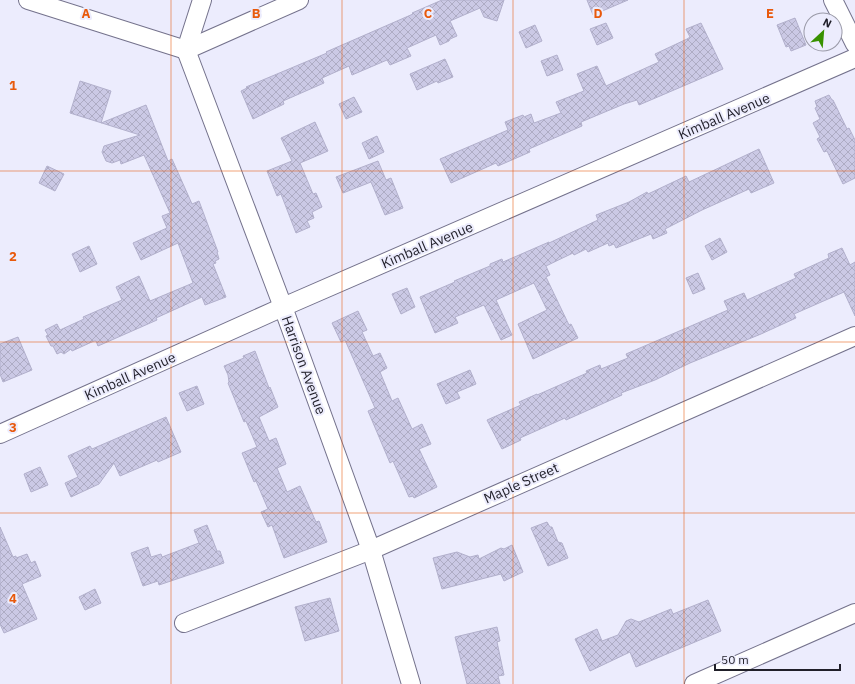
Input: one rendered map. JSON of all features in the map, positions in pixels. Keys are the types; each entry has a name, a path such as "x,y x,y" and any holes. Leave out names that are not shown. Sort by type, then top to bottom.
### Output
{"street":[{"path":"28,0 186,50 299,0"},
{"path":"186,50 202,0"},
{"path":"833,0 851,25 855,44"},
{"name":"Harrison Avenue","path":"186,50 283,307 371,550 411,684"},
{"name":"Kimball Avenue","path":"0,434 283,307 855,58"},
{"name":"Maple Street","path":"184,623 371,550 855,336"},
{"path":"694,684 855,613"}],"building":[{"path":"442,0 504,0 497,21 484,17 480,8 450,21 457,36 449,41 440,45 436,35 407,48 411,56 390,65 387,60 352,75 349,66 322,78 324,83 283,101 284,104 253,119 241,91 247,88 246,87 327,53 326,52"},
{"path":"587,0 628,0 593,15"},
{"path":"795,18 803,38 803,46 791,51 789,46 786,47 777,25"},
{"path":"606,23 613,38 597,45 590,29"},
{"path":"701,23 723,69 639,105 637,100 581,122 582,126 529,149 530,152 498,166 496,163 451,183 440,159 508,130 505,122 523,115 524,117 531,114 534,123 561,113 556,102 584,91 577,74 597,66 606,86 659,62 655,54 690,37 686,29"},
{"path":"535,25 542,41 526,48 519,32"},
{"path":"557,55 563,70 547,76 541,61"},
{"path":"445,59 453,77 438,83 437,81 417,90 410,74"},
{"path":"80,81 111,91 101,123 70,113"},
{"path":"829,95 847,129 849,128 855,140 855,178 843,184 827,151 824,152 817,139 820,137 813,123 820,119 815,108 817,107 815,101"},
{"path":"354,97 362,112 346,119 339,104"},
{"path":"146,105 168,161 172,159 192,204 199,201 218,252 219,259 213,264 226,297 205,305 202,297 156,318 157,320 98,346 96,341 94,341 72,351 71,349 64,354 61,352 57,354 46,336 48,335 45,330 57,324 60,330 84,319 83,317 122,300 116,287 139,276 150,301 193,283 178,243 141,260 133,243 167,228 162,216 170,213 144,155 121,164 120,160 112,163 106,161 102,152 104,146 140,135 101,123"},
{"path":"315,122 328,151 300,163 313,194 316,193 322,207 312,212 314,218 307,221 310,227 296,233 281,194 277,196 267,171 292,161 281,138"},
{"path":"377,136 384,152 369,159 362,143"},
{"path":"759,149 774,183 751,193 749,189 702,210 665,229 667,233 653,239 651,234 616,248 614,244 609,246 608,243 588,252 586,249 574,255 573,253 546,266 550,275 546,277 569,325 571,324 578,338 533,359 518,324 547,310 534,283 496,300 512,335 501,340 484,305 455,317 458,323 435,333 420,297 490,266 490,264 502,259 503,262 549,243 598,220 596,215 629,202 647,192 648,194 686,176 689,182"},
{"path":"378,161 386,180 391,178 403,208 385,215 371,182 343,193 336,177"},
{"path":"47,166 64,174 55,191 39,183"},
{"path":"720,238 727,252 712,260 705,246"},
{"path":"89,246 97,264 80,272 72,254"},
{"path":"842,248 850,265 855,262 855,316 844,292 794,314 796,318 690,363 655,380 621,393 622,395 566,420 565,418 520,438 521,440 502,449 487,420 521,405 519,402 587,373 586,371 600,365 601,369 628,358 626,354 728,310 724,301 744,293 747,300 796,278 794,274 829,258 828,254"},
{"path":"698,273 705,289 693,294 686,278"},
{"path":"407,288 415,307 401,314 392,294"},
{"path":"358,311 367,330 362,332 373,356 380,353 387,368 380,372 392,401 398,398 412,429 422,424 431,444 419,449 437,487 414,498 413,496 409,497 393,461 390,463 368,411 375,408 345,340 341,342 332,323"},
{"path":"18,337 32,370 3,382 0,374 0,344"},
{"path":"255,351 278,407 259,417 269,441 276,438 286,464 277,468 287,492 300,486 316,522 319,521 327,542 284,558 272,525 268,527 261,512 268,509 256,481 254,482 242,453 257,447 246,421 244,422 228,383 228,375 224,366 244,358 243,356"},
{"path":"470,370 476,384 457,392 460,398 446,404 437,384"},
{"path":"197,386 204,404 187,411 179,393"},
{"path":"166,417 181,452 158,462 157,460 120,476 114,463 99,484 71,497 65,483 78,477 68,456 90,446 92,449"},
{"path":"40,467 48,485 31,492 24,474"},
{"path":"547,522 550,527 552,527 558,542 562,543 568,558 548,566 531,528"},
{"path":"207,525 217,551 220,551 224,563 159,585 158,581 143,586 131,553 148,547 151,557 161,554 162,557 199,543 194,530"},
{"path":"0,527 13,557 16,556 16,558 27,554 31,563 35,561 41,576 22,584 37,619 4,633 0,624"},
{"path":"512,545 523,572 504,581 501,574 442,589 433,558 457,552 470,557 478,555 479,559 501,548 504,549"},
{"path":"95,589 101,603 85,610 79,597"},
{"path":"330,598 339,631 305,641 295,607"},
{"path":"708,600 721,631 636,667 630,652 590,671 575,639 597,629 602,641 618,635 626,621 631,619 639,622 671,609 673,614"},
{"path":"497,627 500,641 497,642 504,675 498,676 500,684 467,684 455,637"}]}
